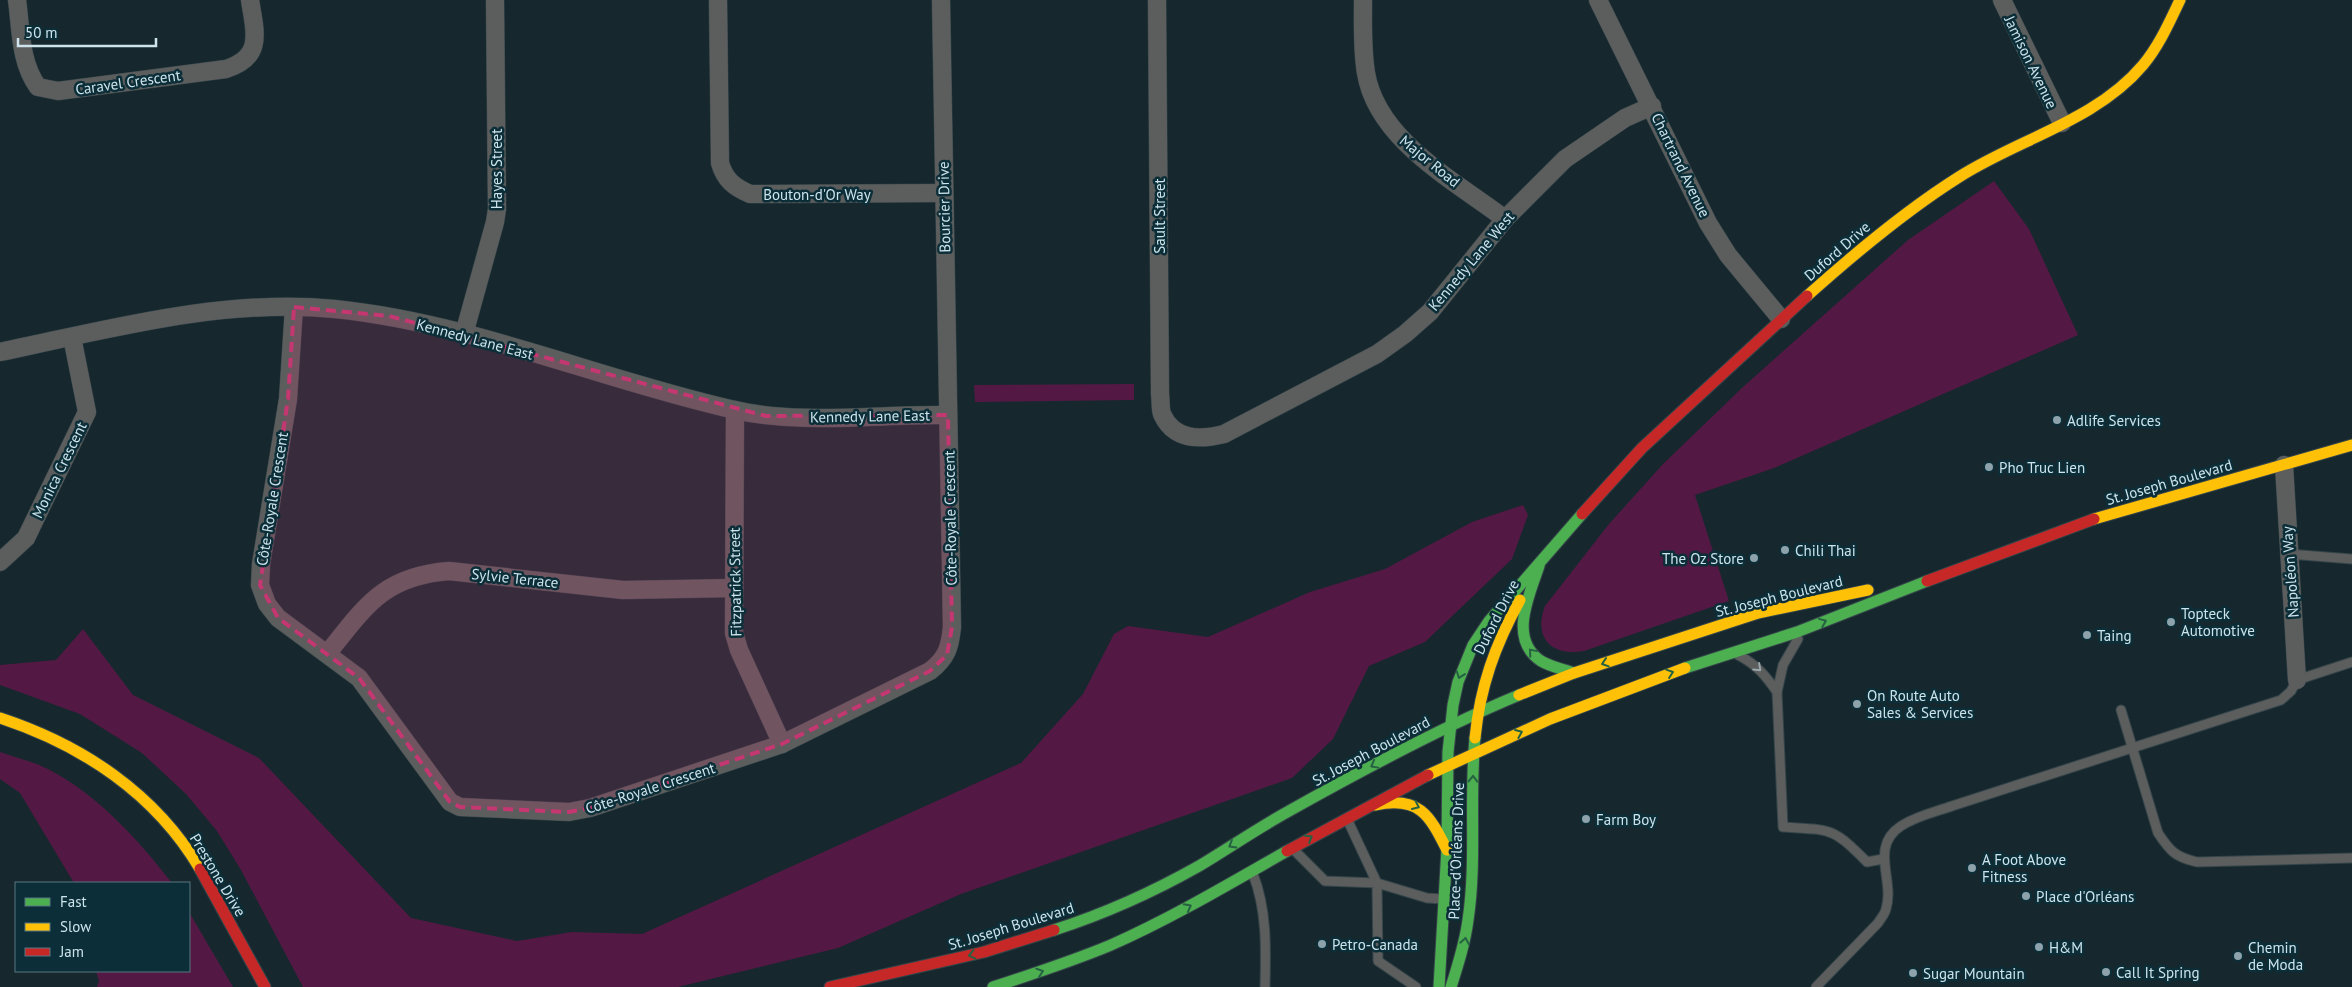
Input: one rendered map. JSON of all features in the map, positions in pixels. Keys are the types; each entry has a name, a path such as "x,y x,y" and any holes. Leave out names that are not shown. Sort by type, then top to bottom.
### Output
{"main road":[{"name":"Duford Drive","path":"1448,726 1456,686 1467,656 1481,630 1500,606 1539,566 1612,479 1646,445 1843,264 1913,208 1981,164 2108,98 2141,69 2165,34 2180,0"},
{"name":"St. Joseph Boulevard","path":"993,987 1076,960 1132,936 1252,871 1349,814 1449,764 1607,695 1732,651 1804,630 1940,574 2090,520 2352,445"},
{"name":"Duford Drive","path":"1476,713 1484,676 1493,652 1539,566"},
{"path":"1539,566 1521,622 1528,650 1541,661 1574,672"},
{"name":"St. Joseph Boulevard","path":"830,987 853,985 984,952 1086,920 1198,866 1289,811 1448,726 1574,672 1758,613 1940,574"},
{"name":"Place-d'Orléans Drive","path":"1451,987 1462,961 1471,910 1476,713"},
{"name":"Prestone Drive","path":"0,718 44,733 83,753 100,763 150,804 197,863 265,987"},
{"name":"Place-d'Orléans Drive","path":"1439,987 1438,959 1447,850 1448,726"},
{"path":"1349,814 1389,801 1403,801 1421,808 1433,820 1447,850"}],"street":[{"name":"Caravel Crescent","path":"17,0 25,62 29,76 38,88 58,91 226,69 238,65 248,57 254,47 256,34 250,0"},
{"name":"Hayes Street","path":"464,334 496,222 494,0"},
{"name":"Bouton-d'Or Way","path":"718,0 720,163 724,176 737,188 750,194 943,193"},
{"name":"Bourcier Drive","path":"941,0 948,414"},
{"name":"Sault Street","path":"1157,0 1160,394 1162,414 1173,428"},
{"name":"Major Road","path":"1363,0 1363,47 1366,75 1375,100 1387,122 1400,139 1424,159 1505,219"},
{"name":"Chartrand Avenue","path":"1598,0 1652,106 1708,223 1728,255 1781,320"},
{"name":"Jamison Avenue","path":"2002,0 2062,123"},
{"name":"Kennedy Lane West","path":"1173,428 1188,437 1202,440 1224,434 1377,354 1430,312 1458,280 1505,219 1565,159 1625,118 1652,106"},
{"name":"Kennedy Lane East","path":"0,352 193,313 262,307 294,307 389,316 464,334 735,410 793,417 948,414"},
{"name":"Côte-Royale Crescent","path":"294,307 288,399 260,564 260,585 267,604 278,618 360,678 450,802 460,807 569,812 590,808 782,744 930,671 947,655 952,626 948,414"},
{"name":"Monica Crescent","path":"0,562 26,538 87,412 72,337"},
{"name":"Fitzpatrick Street","path":"735,410 735,640 782,744"},
{"name":"Napoléon Way","path":"2284,465 2297,680"},
{"name":"Sylvie Terrace","path":"327,654 373,598 392,586 431,572 449,571 623,590 734,588"}],"lane":[{"path":"2290,554 2352,559"},
{"path":"1804,630 1783,665 1776,692 1783,827 1830,831 1841,836 1868,862 1883,859"},
{"path":"1732,651 1751,662 1765,675 1776,692"},
{"path":"1816,987 1878,923 1886,911 1888,886 1883,859 1884,848 1900,826 1918,818 2281,700 2291,691 2297,680 2352,662"},
{"path":"2121,710 2158,833 2168,849 2180,859 2197,862 2352,858"},
{"path":"1349,814 1377,882 1378,961 1416,987"},
{"path":"1291,848 1306,859 1325,881 1377,882 1427,898 1443,899"},
{"path":"1252,871 1259,890 1266,933 1264,987"}],"highlighted area":[{"path":"294,307 389,316 766,416 948,415 952,627 947,655 930,671 782,744 590,808 569,812 460,807 450,802 359,678 278,618 260,585 288,399"}],"shaded area":[{"path":"1994,181 2029,229 2078,335 1774,468 1695,495 1729,601 1584,651 1562,651 1554,648 1543,635 1541,627 1545,606 1609,524 1663,464 1743,387 1908,240"},
{"path":"1134,384 1134,400 975,402 974,385"},
{"path":"1523,505 1528,515 1512,559 1425,642 1369,666 1333,739 1292,778 961,894 838,948 678,987 303,987 241,870 217,831 186,794 142,753 80,714 0,685 0,665 56,660 83,629 133,695 259,758 411,918 517,941 572,932 642,934 1021,763 1083,694 1114,634 1128,626 1208,637 1310,592 1385,569 1472,522"},
{"path":"0,752 37,764 57,774 76,786 112,815 171,882 73,882 20,793 0,779"},
{"path":"190,914 233,987 97,987 99,981 96,972 190,972"}],"traffic: fast":[{"path":"1439,987 1447,848 1448,752 1453,705 1458,682 1473,645 1489,621 1582,514"},
{"path":"1539,566 1530,590 1524,616 1523,629 1525,641 1531,652 1541,661 1574,673"},
{"path":"1685,668 1797,632 1927,581"},
{"path":"1054,930 1110,910 1164,885 1199,866 1277,818 1374,765 1432,735 1519,695"},
{"path":"1451,987 1465,937 1471,897 1475,738"},
{"path":"993,987 1082,956 1134,935 1287,851"}],"traffic: slow":[{"path":"1807,296 1881,233 1939,190 1982,164 2056,128 2103,101 2143,65 2154,50 2180,0"},
{"path":"2094,519 2352,445"},
{"path":"1519,695 1574,673 1758,613 1868,590"},
{"path":"1475,738 1477,719 1490,667 1503,633 1520,600"},
{"path":"1428,775 1550,719 1685,668"},
{"path":"0,718 60,742 114,775 139,795 161,817 182,842 200,869"},
{"path":"1375,805 1402,803 1421,811 1428,818 1447,850"}],"traffic: jam":[{"path":"1582,514 1642,448 1807,296"},
{"path":"1927,581 2094,519"},
{"path":"1287,851 1428,775"},
{"path":"200,869 265,987"},
{"path":"830,987 984,952 1054,930"}],"place":[{"name":"Adlife Services","path":"2057,420"},
{"name":"Pho Truc Lien","path":"1989,467"},
{"name":"Chili Thai","path":"1785,550"},
{"name":"The Oz Store","path":"1754,558"},
{"name":"Topteck Automotive","path":"2171,622"},
{"name":"Taing","path":"2087,635"},
{"name":"On Route Auto Sales & Services","path":"1857,704"},
{"name":"Farm Boy","path":"1586,819"},
{"name":"A Foot Above Fitness","path":"1972,868"},
{"name":"Place d'Orléans","path":"2026,896"},
{"name":"Petro-Canada","path":"1322,944"},
{"name":"H&M","path":"2039,947"},
{"name":"Chemin de Moda","path":"2238,956"},
{"name":"Call It Spring","path":"2106,972"},
{"name":"Sugar Mountain","path":"1913,973"}]}
